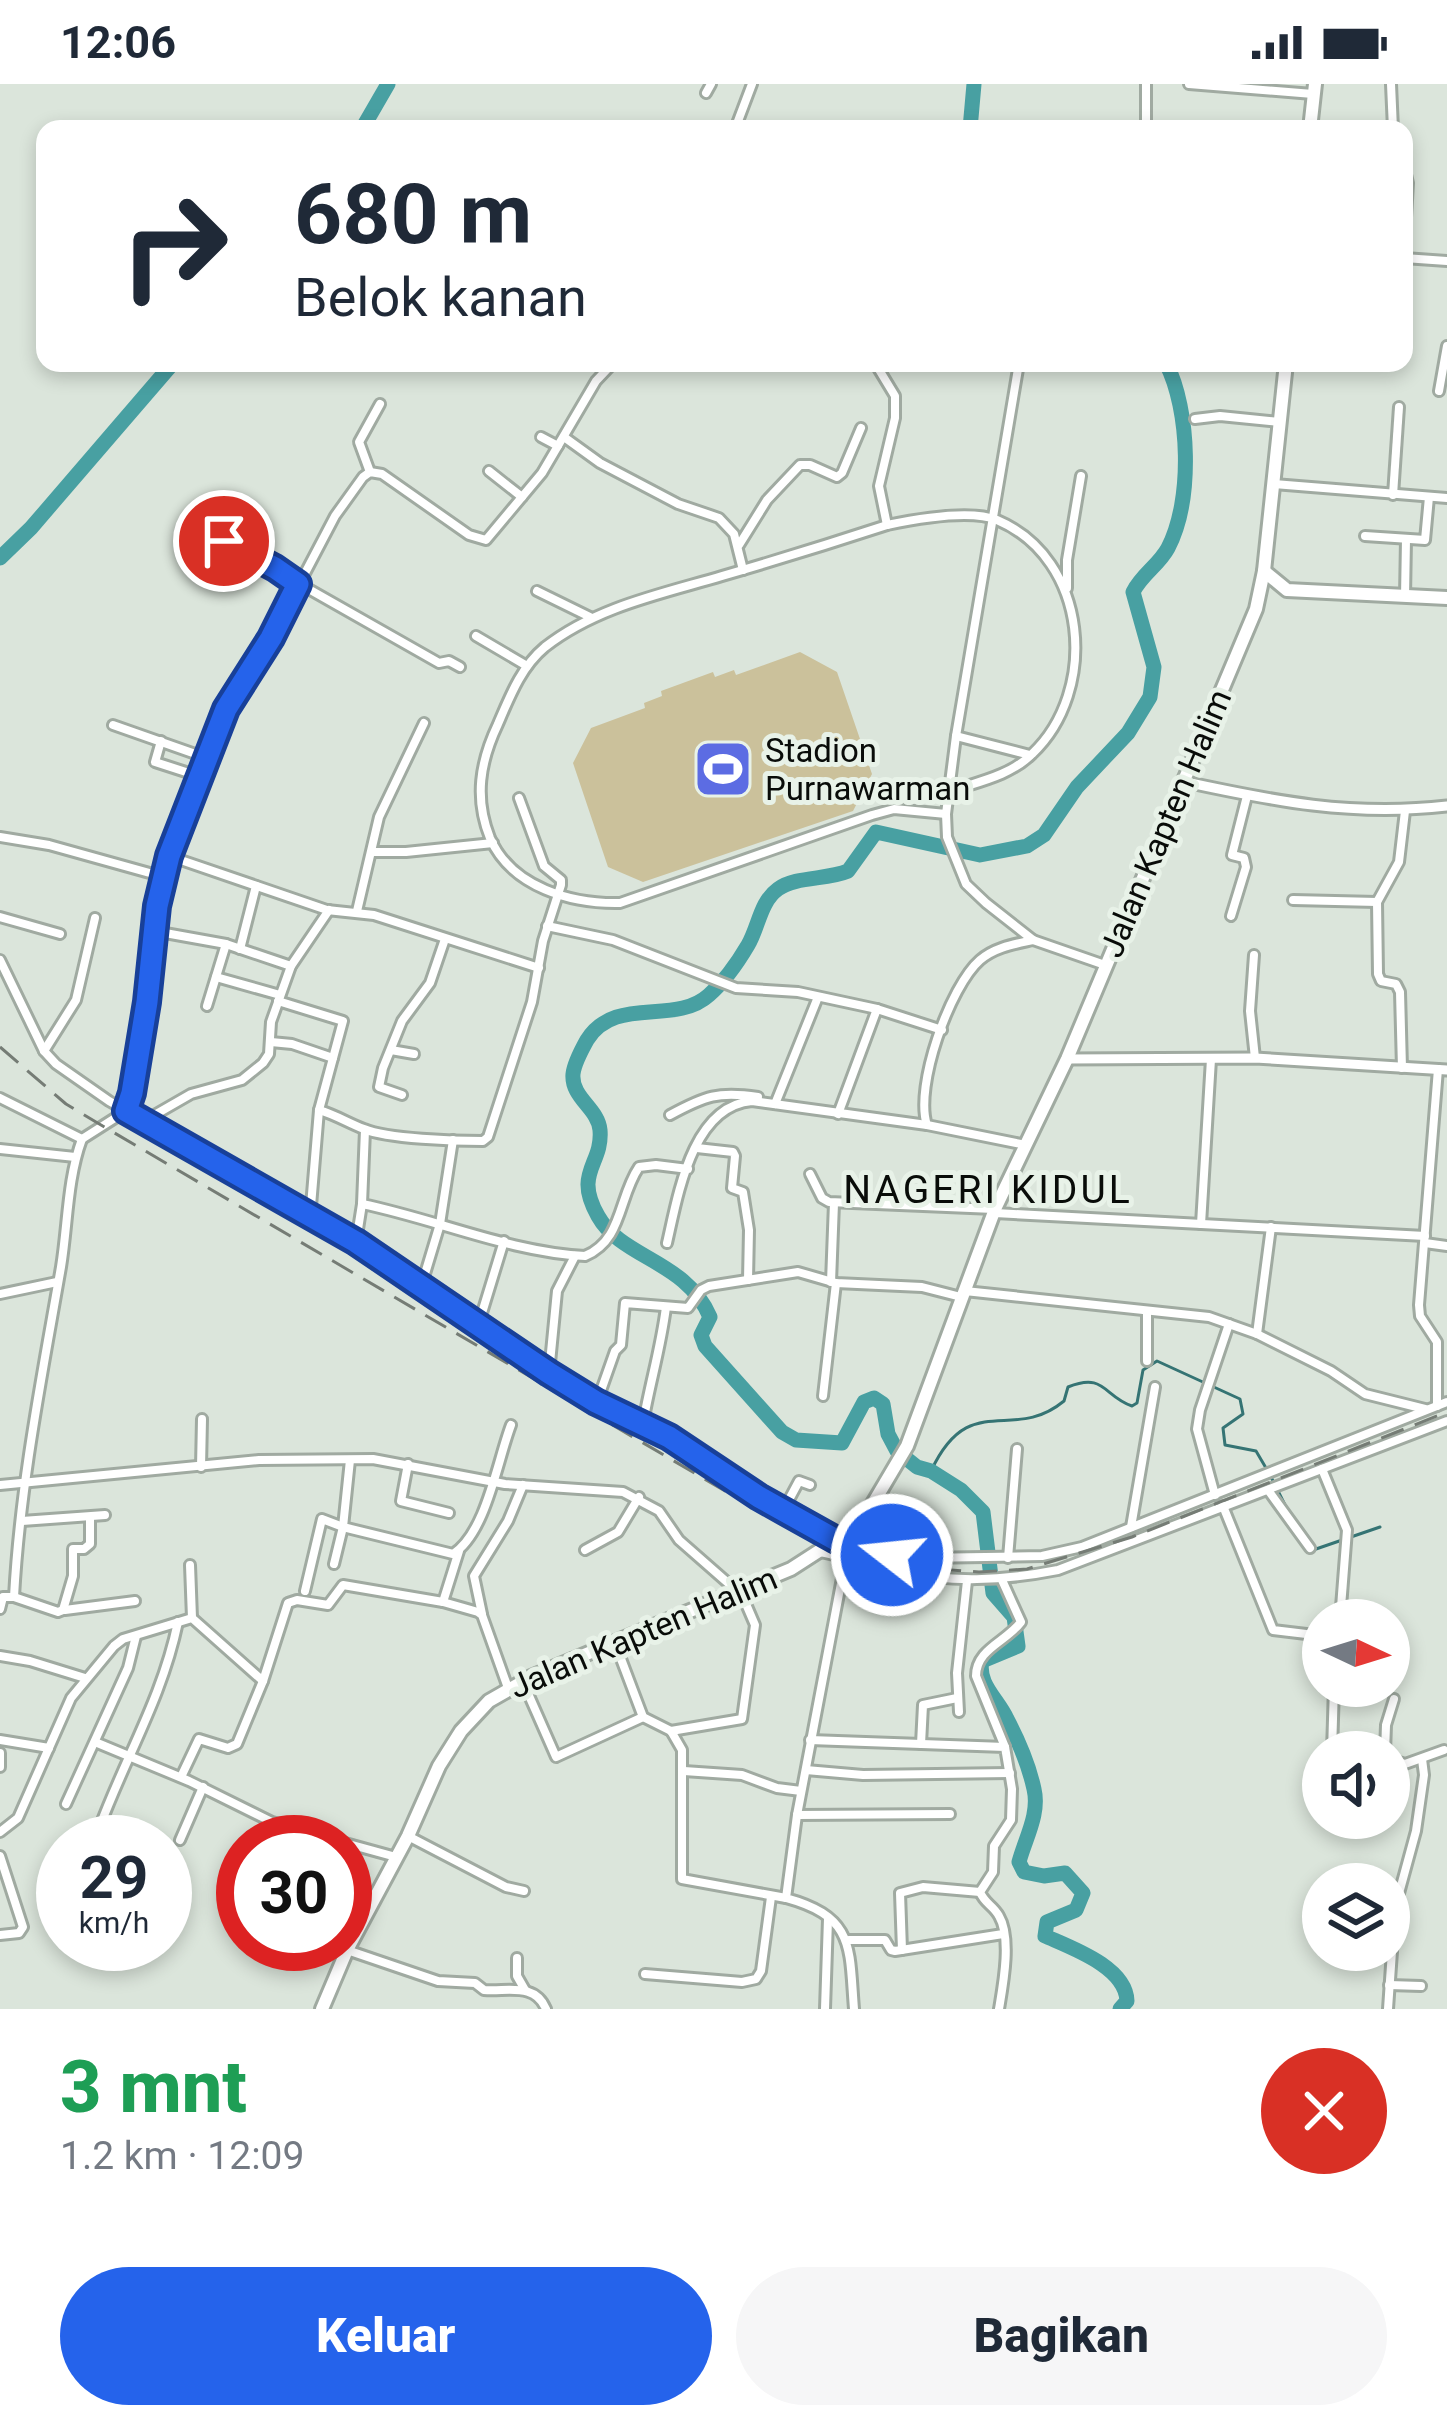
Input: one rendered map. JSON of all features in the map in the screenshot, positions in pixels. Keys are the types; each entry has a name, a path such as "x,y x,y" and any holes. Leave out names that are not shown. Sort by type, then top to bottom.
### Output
{"main road":[{"path":"1311,120 1314,89"},
{"name":"Jalan Kapten Halim","path":"372,1903 439,1766 461,1731 489,1701 522,1681 790,1569 836,1540 868,1512 897,1466 994,1211 1067,1059 1256,609 1285,372"},
{"path":"1264,571 1287,590"},
{"path":"1256,609 1270,595 1287,590 1447,598"},
{"name":"Jalan Kapten Halim","path":"322,2009 338,1971"}],"street":[{"path":"1146,120 1147,84"},
{"path":"1189,84 1314,89"},
{"path":"1391,84 1393,120"},
{"path":"738,120 750,85"},
{"path":"1413,256 1447,262"},
{"path":"1439,391 1447,346"},
{"path":"14,1597 24,1484 75,1157 82,1139 126,1111 169,856 226,709 271,638 335,516 363,477 370,472 382,474 481,541 522,497 604,372"},
{"path":"880,372 895,396 895,418 879,486 887,525"},
{"path":"1018,372 956,736 947,837 966,884 1033,940 1105,964"},
{"path":"370,472 358,442 380,404"},
{"path":"1393,495 1399,406"},
{"path":"1195,419 1220,416 1280,422"},
{"path":"739,546 767,500 800,465 836,478 842,473 861,428"},
{"path":"541,436 678,504 719,518 732,530 742,570"},
{"path":"489,471 522,497"},
{"path":"948,792 1012,770 1031,756 1062,719 1073,689 1076,651 1067,560 1081,476"},
{"path":"1274,484 1447,498"},
{"path":"1365,536 1425,540 1429,497"},
{"path":"946,814 894,809 620,902 593,904 556,896 518,871 493,843 482,810 480,772 491,738 527,665 545,647 591,618 887,525 920,518 994,519 1039,552 1068,595"},
{"path":"1405,597 1406,538"},
{"path":"224,541 439,663 449,661 460,667"},
{"path":"537,591 591,618"},
{"path":"476,636 527,665"},
{"path":"357,911 379,817 424,723"},
{"path":"113,724 205,757"},
{"path":"956,736 1031,756"},
{"path":"161,741 156,763 189,773"},
{"path":"1180,781 1323,809 1405,811 1447,806"},
{"path":"1231,916 1246,867 1244,858 1232,855 1247,796"},
{"path":"319,1110 365,1130 453,1140 488,1137 532,1002 561,880 544,866 520,798"},
{"path":"1402,1067 1400,992 1396,984 1379,979 1377,902 1399,862 1405,811"},
{"path":"0,837 49,845 164,877"},
{"path":"372,852 493,843"},
{"path":"169,856 329,910 357,911 539,968"},
{"path":"240,949 256,886"},
{"path":"1293,900 1377,902"},
{"path":"144,1120 191,1094 248,1077 269,1054 270,1030 291,966 329,910"},
{"path":"0,917 60,934"},
{"path":"44,1051 76,1000 95,918"},
{"path":"547,926 613,940 729,986 877,1009 942,1030"},
{"path":"154,931 226,944 291,966"},
{"path":"402,1096 380,1087 402,1022 430,983 445,939"},
{"path":"927,1125 924,1082 960,987 993,951 1033,940"},
{"path":"208,1006 226,944"},
{"path":"1254,956 1250,1012 1255,1058"},
{"path":"0,960 44,1051 56,1064 126,1111 356,1242 596,1402 669,1437 720,1474 836,1540 892,1555 993,1559 1062,1552 1437,1406"},
{"path":"216,977 340,1018 319,1110 310,1218"},
{"path":"776,1102 818,997"},
{"path":"838,1114 877,1009"},
{"path":"271,1042 333,1058"},
{"path":"391,1050 414,1054"},
{"path":"1202,1224 1211,1058"},
{"path":"1067,1059 1255,1058 1442,1070 1419,1310 1437,1342 1437,1406"},
{"path":"670,1115 703,1097 725,1092 1028,1145"},
{"path":"0,1098 82,1139"},
{"path":"668,1243 688,1169 709,1124 731,1104 776,1102"},
{"path":"356,1242 365,1130"},
{"path":"421,1287 440,1224 453,1140"},
{"path":"698,1148 735,1156 732,1188 743,1192 749,1230 748,1280"},
{"path":"0,1149 75,1157"},
{"path":"362,1204 575,1256 594,1252 607,1241 639,1167 688,1169"},
{"path":"810,1174 822,1198 834,1203 1271,1227 1425,1239 1447,1246"},
{"path":"824,1396 834,1283 834,1203"},
{"path":"1257,1334 1271,1227"},
{"path":"478,1326 504,1240"},
{"path":"549,1373 557,1291 575,1256"},
{"path":"596,1402 621,1345 626,1303 688,1308 701,1290 798,1272 834,1283 922,1287 1209,1317 1257,1334 1365,1394 1437,1406"},
{"path":"0,1294 58,1281"},
{"path":"643,1423 658,1368 657,1342 666,1307"},
{"path":"1147,1311 1147,1361"},
{"path":"1215,1495 1197,1429 1229,1324"},
{"path":"1130,1528 1155,1387"},
{"path":"201,1467 202,1419"},
{"path":"818,1552 890,1570 967,1581 998,1580 1080,1564 1447,1421"},
{"path":"443,1602 459,1552 482,1515 511,1425"},
{"path":"1008,1558 1017,1449"},
{"path":"0,1485 259,1460 350,1460 408,1463 491,1482 639,1497 659,1511 679,1540 737,1589 755,1625 742,1719 671,1731"},
{"path":"334,1564 350,1460"},
{"path":"408,1463 401,1501 449,1513"},
{"path":"1322,1469 1347,1530 1341,1599"},
{"path":"784,1509 799,1481 809,1485"},
{"path":"508,1688 482,1615 474,1576 492,1551 523,1486"},
{"path":"1274,1488 1310,1548"},
{"path":"585,1550 618,1532 639,1497"},
{"path":"1223,1506 1273,1630 1302,1633"},
{"path":"22,1521 105,1515"},
{"path":"63,1610 73,1576 73,1549 90,1544 90,1517"},
{"path":"305,1592 322,1519 459,1552"},
{"path":"786,1898 846,1557"},
{"path":"190,1565 192,1618 263,1681"},
{"path":"980,1892 993,1872 994,1846 1011,1820 1005,1747 976,1676 982,1654 1010,1637 1021,1617 998,1580"},
{"path":"959,1712 967,1581"},
{"path":"181,1778 199,1738 228,1748 237,1744 291,1600 328,1605 336,1589 347,1585 443,1602 482,1615"},
{"path":"0,1609 3,1597 58,1612 135,1601"},
{"path":"0,1832 18,1818 71,1698 114,1646 192,1618"},
{"path":"104,1815 164,1682 178,1622"},
{"path":"66,1804 128,1667 136,1635"},
{"path":"615,1642 643,1717 671,1731 682,1750 682,1879 818,1907 849,1940 854,2009"},
{"path":"0,1656 86,1678"},
{"path":"522,1681 556,1757 643,1717"},
{"path":"921,1744 923,1705 957,1698"},
{"path":"811,1739 1005,1747"},
{"path":"0,1740 49,1748"},
{"path":"95,1742 262,1815"},
{"path":"1410,1763 1444,1750"},
{"path":"0,1753 0,1768"},
{"path":"1388,2009 1395,1908 1410,1861 1423,1791 1422,1759"},
{"path":"806,1770 863,1775 1010,1773"},
{"path":"684,1771 742,1775 802,1791"},
{"path":"191,1815 203,1787"},
{"path":"797,1815 950,1814"},
{"path":"407,1836 506,1887 524,1891"},
{"path":"372,1851 396,1857"},
{"path":"0,1856 23,1927 19,1933 0,1935"},
{"path":"902,1950 900,1893 923,1887 980,1892"},
{"path":"980,1892 985,1904 999,1915 1003,1934 999,2009"},
{"path":"645,1974 742,1982 756,1979 771,1897"},
{"path":"825,2009 828,1917"},
{"path":"849,1940 886,1940 891,1950 902,1950 1003,1934"},
{"path":"517,1958 525,1990"},
{"path":"372,1959 438,1981 476,1983 484,1990 525,1990 542,2000 545,2009"},
{"path":"1389,1985 1421,1986"}],"shaded area":[{"name":"Stadion Purnawarman","path":"800,652 837,672 872,774 853,811 643,882 608,867 573,763 591,728 645,708 644,703 662,696 661,691 713,672 715,677 734,670 736,675"}],"waterway":[{"path":"367,120 388,84"},
{"path":"971,120 974,84"},
{"path":"0,558 165,372"},
{"path":"1120,2009 1127,2001 1118,1978 1096,1960 1045,1936 1047,1922 1076,1910 1083,1893 1065,1873 1024,1872 1019,1862 1035,1798 1019,1744 981,1669 982,1661 1018,1646 1014,1617 993,1593 983,1512 961,1490 897,1451 888,1434 883,1404 874,1398 864,1402 842,1443 796,1440 782,1432 705,1346 701,1335 710,1317 699,1298 670,1271 622,1242 598,1216 588,1179 600,1130 576,1090 573,1074 585,1044 599,1026 629,1014 680,1009 709,995 744,951 772,894 794,882 848,871 876,832 980,855 1027,846 1044,835 1077,787 1128,733 1150,697 1154,667 1133,592 1168,548 1182,505 1184,430 1170,372"},
{"path":"931,1471 961,1431 1045,1413 1064,1401 1068,1387 1080,1383 1097,1384 1132,1406 1137,1403 1143,1370 1157,1361 1240,1399 1243,1414 1223,1428 1225,1445 1256,1451 1266,1468"},
{"path":"1271,1477 1288,1511 1316,1549 1380,1527"}],"railway":[{"path":"0,1047 66,1104 778,1522 829,1545 908,1567 979,1572 1027,1569 1132,1537 1447,1412"}],"place":[{"name":"Stadion Purnawarman","path":"723,769"}],"district":[{"name":"NAGERI KIDUL","path":"988,1189"}],"route":[{"path":"224,541 298,584 226,709 169,856 126,1111 356,1242 549,1373 669,1437 759,1497 836,1540 892,1555"}]}
